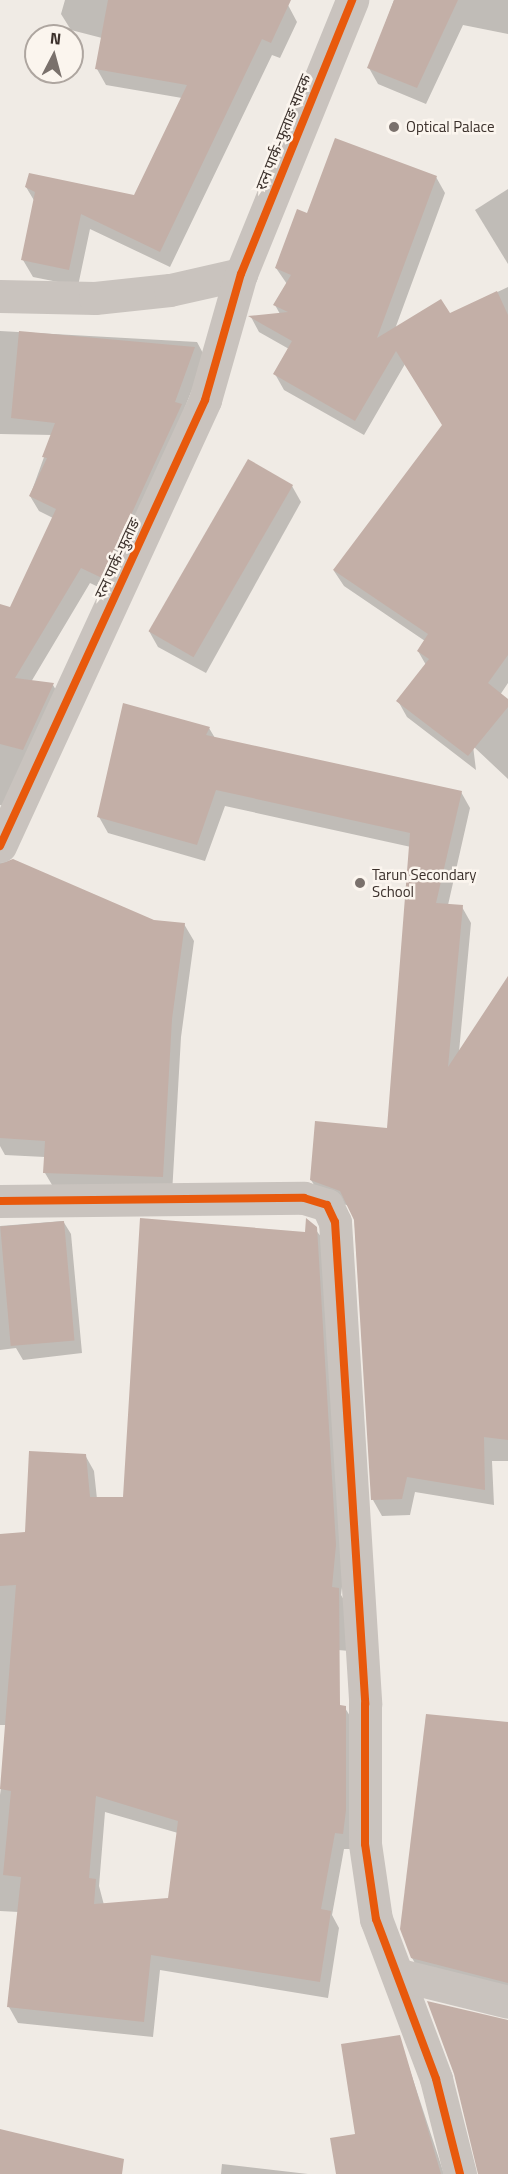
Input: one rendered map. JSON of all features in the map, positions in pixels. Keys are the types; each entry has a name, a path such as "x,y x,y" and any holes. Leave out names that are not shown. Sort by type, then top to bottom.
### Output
{"street":[{"name":"रत्न पार्क-फुताङ सादक","path":"241,274 352,0"},
{"path":"0,296 95,298 170,290 241,274"},
{"name":"रत्न पार्क-फुताङ","path":"0,846 205,400 241,274"},
{"path":"0,1201 304,1198 327,1205 335,1222 363,1680 365,1844 376,1918 400,1975 436,2079 460,2174"},
{"path":"400,1975 508,2002"}],"building":[{"path":"108,0 291,0 271,43 262,39 160,252 81,214 69,270 21,260 35,192 25,187 29,173 134,195 187,85 95,69"},
{"path":"394,0 458,0 417,88 367,68"},
{"path":"335,138 437,176 377,338 441,299 450,313 497,291 508,315 508,655 488,683 508,699 508,707 468,756 396,701 429,659 417,651 428,634 333,570 442,425 396,351 355,421 273,374 292,341 248,316 288,312 273,305 291,275 275,268 297,209 307,213"},
{"path":"19,331 195,347 175,402 182,404 102,578 81,568 15,678 54,683 23,750 0,744 0,604 10,607 56,509 29,496 47,458 42,457 55,423 11,418"},
{"path":"248,459 293,485 194,657 148,631"},
{"path":"123,703 210,727 206,735 462,791 436,903 463,905 448,1067 508,976 508,1440 484,1437 485,1490 407,1477 402,1499 371,1500 354,1220 340,1191 310,1180 315,1121 387,1128 410,833 216,790 197,845 97,817"},
{"path":"13,859 154,920 185,923 172,1019 163,1177 43,1173 45,1141 0,1138 0,864"},
{"path":"140,1218 305,1232 306,1218 317,1227 336,1545 332,1587 339,1588 340,1705 346,1706 346,1810 343,1834 335,1833 321,1909 331,1911 320,1982 151,1955 144,2022 7,2007 21,1877 3,1875 11,1791 0,1789 16,1585 0,1586 0,1534 25,1532 29,1451 86,1454 90,1497 123,1497","holes":["96,1796 178,1821 168,1898 94,1904 96,1879 89,1878"]},
{"path":"64,1221 74,1341 11,1346 0,1227"},
{"path":"426,1714 508,1722 508,1983 411,1958 400,1929"},
{"path":"427,2001 508,2020 508,2174 478,2174 454,2074"},
{"path":"400,2035 441,2174 336,2174 330,2138 355,2134 341,2044"},
{"path":"0,2129 124,2159 122,2174 0,2174"}],"cycle path":[{"path":"0,846 205,400 241,274 352,0"},
{"path":"0,1201 304,1198 327,1205 335,1222 365,1704 365,1844 376,1919 436,2079 460,2174"}],"place":[{"name":"Optical Palace","path":"394,127"},
{"name":"Tarun Secondary School","path":"360,883"}]}
